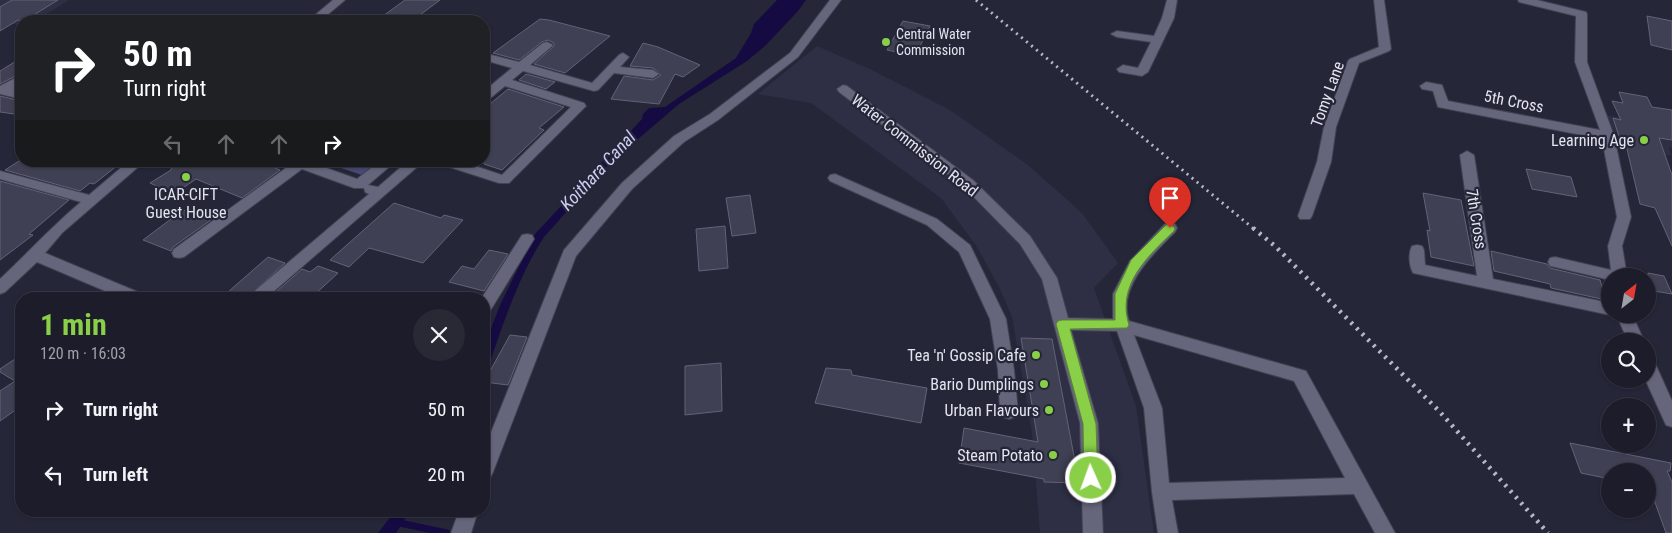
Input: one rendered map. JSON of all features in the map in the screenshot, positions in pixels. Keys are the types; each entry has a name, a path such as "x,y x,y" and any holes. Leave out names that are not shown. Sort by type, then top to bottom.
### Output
{"street":[{"path":"321,15 340,0"},
{"path":"490,457 569,254 627,186 679,139 714,116 794,55 836,0"},
{"path":"1123,68 1142,72 1168,18 1172,0"},
{"name":"Tomy Lane","path":"1305,216 1324,162 1330,127 1354,61 1385,49 1378,3 1380,0"},
{"path":"1523,0 1582,14 1581,62 1608,136 1624,217 1615,246 1619,268"},
{"path":"1117,34 1158,40"},
{"path":"490,92 547,45"},
{"path":"490,58 594,87 623,58"},
{"path":"612,70 653,74"},
{"path":"464,167 504,180 580,106 503,81"},
{"path":"2,90 15,82"},
{"name":"5th Cross","path":"1426,86 1438,88 1442,104 1608,136"},
{"name":"Water Commission Road","path":"843,89 968,183 1025,240 1049,278 1089,424 1093,533"},
{"path":"2,90 15,93"},
{"name":"7th Cross","path":"1467,155 1486,284"},
{"path":"0,288 35,255 58,229 131,167"},
{"path":"179,253 291,167"},
{"path":"307,167 380,192"},
{"path":"359,185 382,167"},
{"path":"263,292 410,167"},
{"path":"0,176 92,200"},
{"path":"835,178 932,222 965,249 998,319 1006,370 1009,412"},
{"path":"1168,533 1161,492 1153,408 1120,317 1121,294 1137,260 1170,228"},
{"path":"490,298 527,239"},
{"path":"1417,250 1418,269 1601,306"},
{"path":"35,255 123,292"},
{"path":"1555,262 1601,273"},
{"path":"1062,324 1122,325 1300,376 1385,533"},
{"path":"1656,381 1667,401 1672,420"},
{"path":"1161,492 1359,486"},
{"path":"460,533 467,517"}],"shaded area":[{"path":"0,0 69,0 45,15 15,15 15,24 0,22"},
{"path":"817,46 870,69 950,110 1028,165 1082,213 1118,263 1094,288 1136,406 1154,533 1040,533 1032,433 1012,317 999,287 977,247 941,198 811,103 758,94"},
{"name":"Learning Age","path":"1605,115 1672,127 1672,148 1669,147 1671,156 1619,147"},
{"path":"338,167 372,167 362,175"}],"water":[{"name":"Koithara Canal","path":"777,0 806,0 766,45 747,61 679,104 610,163 544,237 517,288 490,362 490,331 500,305 535,234 642,119 643,114 649,108 665,107 736,58 751,33 754,24"},
{"path":"390,517 406,517 396,533 378,533"}],"building":[{"path":"12,0 58,0 34,15 15,15 15,22 0,31 0,7"},
{"path":"405,0 440,0 420,15 384,15"},
{"path":"1647,16 1672,21 1672,50 1651,45"},
{"path":"540,19 610,36 565,73 534,64 554,46 554,43 548,40 542,42 519,60 493,53"},
{"path":"903,21 930,26 915,56 887,50"},
{"path":"643,43 658,47 700,65 683,77 675,74 659,104 611,99 624,76 653,80 661,75 653,68 630,66"},
{"path":"15,62 15,76 0,84 0,71"},
{"path":"526,74 555,82 546,89 519,80"},
{"path":"508,89 564,107 539,128 544,130 502,170 490,166 490,104"},
{"path":"1619,92 1647,97 1652,107 1672,110 1672,140 1659,138 1672,175 1672,246 1655,208 1640,204 1626,145 1622,145 1613,118 1621,120 1612,101 1623,103"},
{"path":"0,96 15,100 15,114 0,112"},
{"path":"15,164 15,167 115,167 94,184 90,183 80,191 5,170"},
{"path":"172,167 273,167 280,170 242,198 196,179 174,194 150,183 171,170"},
{"path":"1526,169 1571,177 1577,197 1532,189"},
{"path":"0,181 69,200 29,234 33,235 0,260"},
{"path":"1423,193 1461,200 1474,266 1431,257 1427,230 1430,231"},
{"path":"750,195 756,233 732,236 726,198"},
{"path":"394,203 441,218 444,215 463,220 423,263 369,248 349,267 330,260"},
{"path":"183,210 211,220 173,247 171,251 143,240"},
{"path":"725,226 728,268 699,271 696,229"},
{"path":"489,250 508,254 484,291 449,282 462,266 474,269"},
{"path":"1491,251 1547,264 1550,268 1600,280 1601,299 1551,288 1550,284 1494,271"},
{"path":"268,257 285,263 253,292 228,292"},
{"path":"318,266 338,273 318,292 276,292 302,269 310,272"},
{"path":"1656,274 1664,276 1672,294 1656,291"},
{"path":"510,335 527,337 508,385 490,383 490,371"},
{"name":"Urban Flavours","path":"1021,338 1052,339 1079,483 1044,482 1044,479 959,463 964,428 1038,442"},
{"path":"15,359 15,381 0,372 0,369"},
{"path":"721,363 722,411 685,415 685,366"},
{"path":"826,368 851,370 852,375 927,388 921,423 815,403"},
{"path":"15,381 15,410 0,421 0,391"},
{"path":"1570,443 1601,449 1601,453 1620,453 1671,463 1670,471 1667,471 1672,482 1672,533 1666,533 1656,505 1656,463 1601,463 1601,477 1581,473"}],"waterway":[{"path":"395,522 447,533"}],"railway":[{"path":"976,0 1254,229"},
{"path":"1253,228 1275,246 1440,412 1548,533"}],"place":[{"name":"Central Water Commission","path":"886,42"},
{"name":"Learning Age","path":"1644,140"},
{"name":"ICAR-CIFT Guest House","path":"186,177"},
{"name":"Tea 'n' Gossip Cafe","path":"1036,355"},
{"name":"Bario Dumplings","path":"1044,384"},
{"name":"Urban Flavours","path":"1049,410"},
{"name":"Steam Potato","path":"1053,455"}],"route":[{"path":"1091,478 1089,424 1062,324 1122,325 1120,317 1121,294 1137,260 1170,228"}]}
